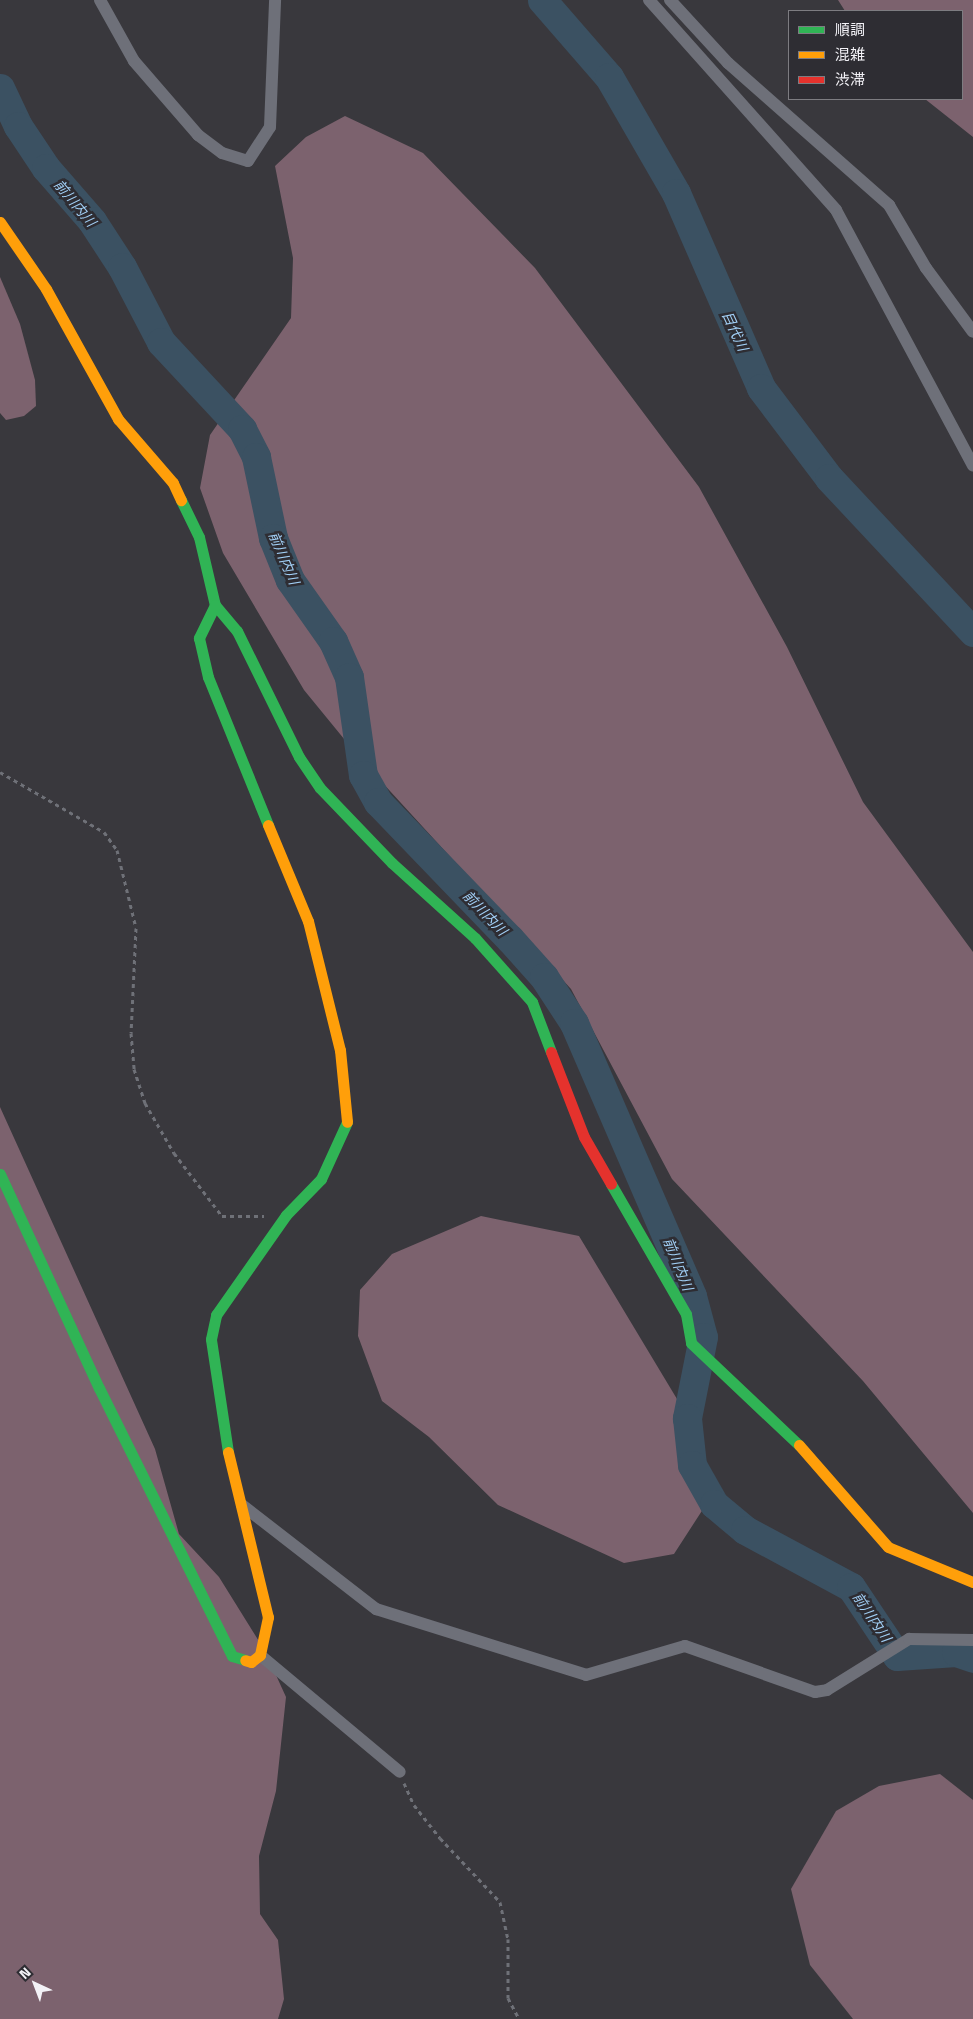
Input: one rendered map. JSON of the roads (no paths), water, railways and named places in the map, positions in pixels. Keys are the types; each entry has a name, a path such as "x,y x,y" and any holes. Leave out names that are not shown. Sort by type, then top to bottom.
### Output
{"street":[{"path":"100,0 134,61 198,134 222,154 248,161 270,128 275,0"},
{"path":"649,0 836,210 973,466"},
{"path":"670,0 728,63 889,205 926,268 973,332"},
{"path":"0,222 46,289 118,419 173,483 199,537 215,605 238,631 299,757 320,788 392,863 475,938 532,1002 584,1137 686,1314 691,1343 813,1458 888,1547 973,1582"},
{"path":"0,1174 98,1388 232,1656 251,1662 260,1655 268,1617 242,1505 222,1430 211,1339 216,1315 286,1215 321,1179 340,1145 347,1122 346,1089 308,921 208,677 199,638 215,605"},
{"path":"242,1505 376,1609 586,1675 685,1646 814,1692 827,1690 909,1639 973,1640"},
{"path":"260,1655 400,1772"}],"waterway":[{"name":"目代川","path":"542,0 609,77 676,193 761,388 829,478 973,632"},
{"name":"前川内川","path":"0,88 18,126 46,168 92,221 122,267 161,342 242,429 256,457 273,538 290,580 333,641 349,677 363,775 378,802 544,977 574,1023 692,1296 703,1337 687,1418 692,1465 714,1504 745,1530 851,1587 897,1656 956,1652 973,1658"}]}
